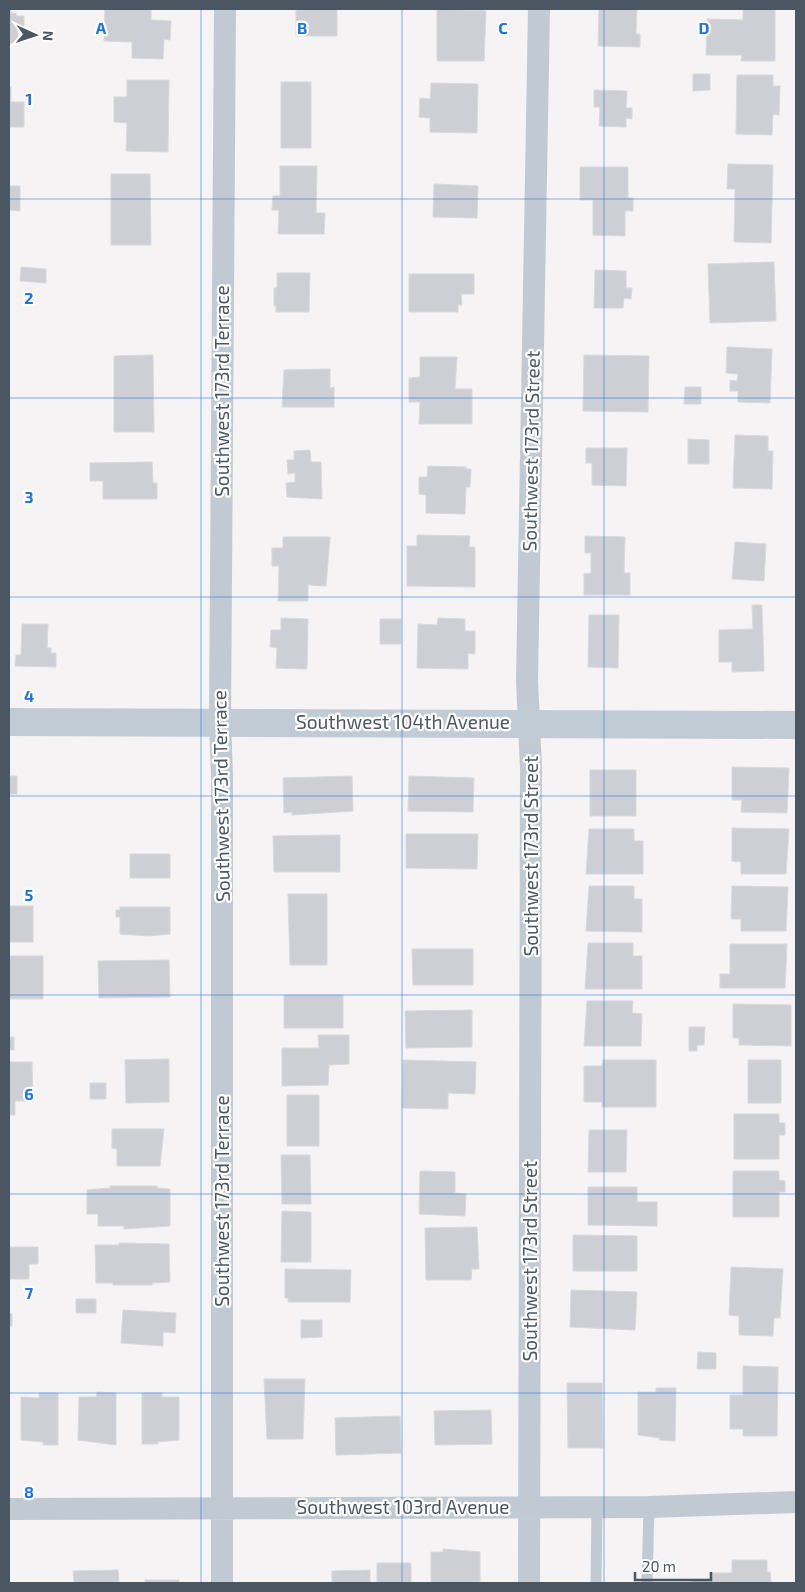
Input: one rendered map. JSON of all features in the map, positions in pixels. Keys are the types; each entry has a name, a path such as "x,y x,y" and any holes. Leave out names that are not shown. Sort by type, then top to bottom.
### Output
{"street":[{"name":"Southwest 173rd Terrace","path":"222,1583 222,776 220,721 225,9"},
{"name":"Southwest 173rd Street","path":"529,1583 531,768 527,670 538,9"},
{"name":"Southwest 104th Avenue","path":"9,722 220,721 796,725"},
{"name":"Southwest 103rd Avenue","path":"9,1509 649,1507 796,1502"}],"lane":[{"path":"596,1583 597,1507"},
{"path":"647,1583 649,1507"}],"building":[{"path":"9,9 11,9 11,13 16,13 16,16 24,16 24,30 18,30 18,43 9,43"},
{"path":"105,9 151,9 151,20 171,21 170,40 164,39 163,59 132,58 132,42 104,41"},
{"path":"296,9 337,9 337,36 296,36"},
{"path":"437,9 486,11 484,61 437,61"},
{"path":"599,9 637,9 636,34 640,34 640,47 598,46"},
{"path":"743,9 775,9 775,61 741,61 742,55 706,55 707,19 743,20"},
{"path":"693,74 710,74 710,90 693,91"},
{"path":"737,75 773,75 773,86 780,86 779,115 773,114 772,135 736,134"},
{"path":"127,80 169,80 168,152 126,151 127,123 114,122 114,97 127,97"},
{"path":"281,82 311,82 311,148 281,148"},
{"path":"431,83 478,84 477,133 430,132 430,118 419,117 420,98 430,99"},
{"path":"9,87 11,87 11,102 24,102 24,127 9,127"},
{"path":"594,90 627,91 626,108 632,108 632,119 626,118 626,127 599,126 600,107 594,107"},
{"path":"728,164 773,165 771,243 734,242 735,189 727,189"},
{"path":"280,166 317,166 316,213 325,213 324,234 278,234 279,210 272,210 273,196 280,196"},
{"path":"580,167 628,167 628,198 633,198 633,211 625,211 625,236 593,235 593,200 580,200"},
{"path":"111,174 150,174 151,245 111,245"},
{"path":"434,184 478,186 477,218 433,217"},
{"path":"9,186 20,186 20,211 9,210"},
{"path":"774,262 776,321 710,323 708,264"},
{"path":"21,267 46,269 46,283 20,281"},
{"path":"595,270 626,271 626,288 632,288 631,299 624,298 623,308 594,308"},
{"path":"277,273 310,273 309,312 276,312 274,288 277,288"},
{"path":"409,274 474,274 474,294 461,294 462,305 458,305 458,312 409,312"},
{"path":"727,347 772,349 770,403 738,402 738,391 730,391 730,380 737,381 738,374 726,373"},
{"path":"153,355 154,432 114,432 114,356"},
{"path":"584,355 649,356 648,412 583,411"},
{"path":"420,357 457,357 455,389 472,389 472,424 419,424 420,402 409,402 409,378 420,377"},
{"path":"330,369 330,388 334,387 334,407 282,407 284,370"},
{"path":"685,387 701,387 701,404 684,404"},
{"path":"735,435 768,436 768,451 773,451 772,489 733,488"},
{"path":"688,439 709,440 709,464 688,464"},
{"path":"586,448 627,448 626,486 592,485 592,463 586,463"},
{"path":"310,450 311,462 321,462 322,499 287,497 286,483 295,482 295,473 288,474 287,460 294,460 294,451"},
{"path":"152,462 153,483 157,483 157,499 103,499 103,481 90,481 90,463"},
{"path":"428,466 466,467 466,469 471,469 470,487 466,487 465,514 426,513 426,495 419,494 419,477 427,477"},
{"path":"417,535 470,536 469,547 475,547 475,587 407,586 407,546 417,546"},
{"path":"585,536 625,537 624,573 630,573 630,595 584,595 584,574 591,573 591,553 585,553"},
{"path":"283,537 330,537 326,586 308,585 308,601 278,601 279,566 272,566 272,548 283,548"},
{"path":"735,542 766,544 764,581 732,579"},
{"path":"752,605 762,605 764,671 732,672 732,662 719,662 719,630 753,629"},
{"path":"589,615 619,615 618,668 588,667"},
{"path":"281,618 308,619 307,669 276,668 277,648 270,647 271,630 281,630"},
{"path":"438,618 465,619 465,631 475,631 475,654 468,653 468,669 417,668 418,624 437,625"},
{"path":"380,619 401,619 401,644 380,644"},
{"path":"22,624 48,624 47,648 51,648 51,653 56,653 56,667 15,666 16,655 21,655"},
{"path":"732,767 789,768 787,813 741,812 742,800 732,800"},
{"path":"590,770 636,770 636,816 590,816"},
{"path":"9,776 17,776 17,794 9,794"},
{"path":"352,776 353,811 292,815 292,812 284,813 283,778"},
{"path":"409,776 474,778 473,812 408,811"},
{"path":"732,828 789,829 786,874 741,874 741,862 732,861"},
{"path":"589,829 634,829 634,841 643,841 643,874 586,874"},
{"path":"406,834 478,834 477,869 406,868"},
{"path":"340,835 340,872 274,872 273,836"},
{"path":"130,854 170,854 170,878 130,878"},
{"path":"589,886 634,886 634,899 642,899 642,932 586,931"},
{"path":"732,886 788,887 786,931 741,931 741,919 731,919"},
{"path":"288,894 327,894 327,965 290,965"},
{"path":"9,906 33,906 33,942 9,942"},
{"path":"120,907 170,907 170,934 149,936 120,934 120,917 116,917 116,910 120,910"},
{"path":"588,943 633,943 633,956 642,956 642,989 585,989"},
{"path":"730,944 787,944 785,988 720,988 720,974 730,974"},
{"path":"412,949 473,949 473,985 413,985"},
{"path":"9,956 43,956 43,999 9,999"},
{"path":"169,960 170,997 99,998 98,961"},
{"path":"284,995 343,995 343,1028 284,1028"},
{"path":"587,1001 633,1001 632,1013 642,1014 641,1046 584,1046"},
{"path":"733,1004 791,1005 791,1046 739,1045 739,1038 733,1038"},
{"path":"472,1010 472,1047 406,1048 405,1011"},
{"path":"689,1027 705,1027 704,1045 697,1045 697,1051 689,1051"},
{"path":"318,1035 349,1035 349,1064 329,1065 328,1085 282,1086 282,1048 319,1048"},
{"path":"9,1037 14,1037 14,1050 9,1050"},
{"path":"169,1059 169,1102 126,1103 125,1060"},
{"path":"403,1060 476,1062 475,1094 448,1093 448,1109 402,1108"},
{"path":"603,1060 656,1060 656,1107 602,1107 602,1102 584,1102 584,1066 602,1066"},
{"path":"748,1060 781,1060 781,1103 748,1103"},
{"path":"9,1062 32,1062 33,1101 15,1101 15,1115 9,1115"},
{"path":"90,1083 106,1083 106,1099 90,1099"},
{"path":"287,1095 319,1095 319,1146 287,1146"},
{"path":"734,1114 779,1114 779,1123 785,1123 785,1135 779,1135 779,1159 734,1159"},
{"path":"112,1129 164,1129 160,1166 117,1166 117,1149 112,1148"},
{"path":"589,1130 627,1130 626,1172 588,1172"},
{"path":"281,1155 310,1155 311,1204 282,1204"},
{"path":"420,1171 455,1172 455,1193 466,1194 465,1216 419,1214"},
{"path":"733,1171 779,1171 779,1180 785,1181 785,1192 779,1192 779,1217 733,1217"},
{"path":"110,1186 157,1186 157,1188 170,1189 170,1226 124,1229 124,1226 98,1226 98,1214 87,1214 87,1190 110,1188"},
{"path":"588,1187 637,1187 637,1202 657,1202 657,1226 588,1225"},
{"path":"282,1211 311,1212 311,1262 281,1262"},
{"path":"477,1227 479,1269 472,1269 471,1280 426,1280 425,1228"},
{"path":"573,1235 637,1236 637,1271 573,1271"},
{"path":"119,1243 169,1244 170,1282 152,1283 152,1285 96,1283 95,1245 119,1245"},
{"path":"9,1247 38,1247 38,1264 29,1264 29,1279 9,1279"},
{"path":"731,1267 783,1269 780,1318 774,1318 773,1336 739,1335 739,1316 729,1315"},
{"path":"285,1269 351,1270 350,1302 288,1302 288,1298 285,1298"},
{"path":"571,1290 637,1292 635,1330 570,1327"},
{"path":"76,1299 96,1299 96,1313 76,1313"},
{"path":"123,1310 176,1313 175,1333 163,1332 163,1346 121,1343"},
{"path":"9,1313 12,1314 12,1326 9,1326"},
{"path":"301,1320 322,1320 322,1337 301,1338"},
{"path":"698,1352 716,1353 716,1369 697,1369"},
{"path":"743,1366 778,1367 777,1436 743,1436 743,1429 730,1429 730,1395 743,1395"},
{"path":"264,1379 305,1379 303,1439 267,1439"},
{"path":"567,1383 602,1383 603,1448 568,1448"},
{"path":"656,1388 676,1388 675,1441 659,1440 660,1438 638,1435 638,1392 656,1392"},
{"path":"97,1392 116,1393 116,1445 78,1440 79,1397 96,1397"},
{"path":"39,1393 58,1393 58,1445 43,1445 43,1442 21,1440 21,1397 39,1398"},
{"path":"142,1393 162,1393 162,1397 179,1397 179,1440 158,1442 158,1444 142,1444"},
{"path":"491,1410 492,1444 435,1445 434,1411"},
{"path":"400,1416 401,1453 336,1455 335,1418"},
{"path":"443,1549 480,1552 480,1583 431,1583 431,1552 443,1552"},
{"path":"732,1560 767,1560 767,1572 770,1572 771,1583 692,1583 692,1580 710,1580 710,1573 732,1573"},
{"path":"377,1563 411,1563 411,1583 377,1583"},
{"path":"118,1570 119,1583 74,1583 73,1571"},
{"path":"370,1570 370,1583 332,1583 332,1571"},
{"path":"145,1580 179,1580 179,1583 145,1583"}]}
